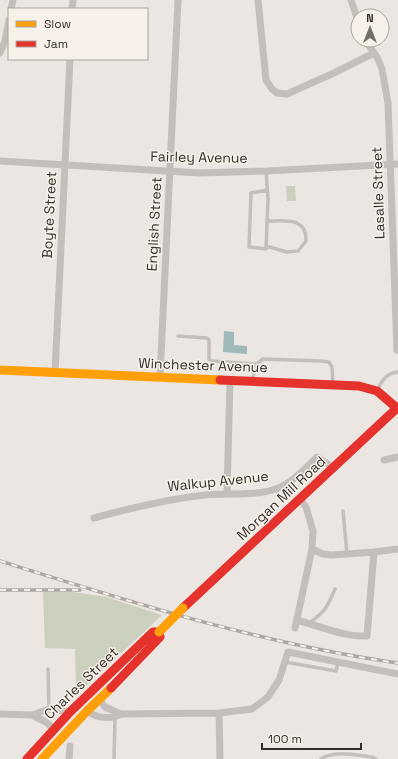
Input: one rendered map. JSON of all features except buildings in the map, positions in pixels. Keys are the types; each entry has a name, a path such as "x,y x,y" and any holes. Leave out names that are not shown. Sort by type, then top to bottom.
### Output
{"main road":[{"name":"Winchester Avenue","path":"0,370 359,386 377,391 389,399 398,408"},
{"name":"Morgan Mill Road","path":"182,608 211,583 398,408"},
{"name":"Charles Street","path":"26,759 70,712 153,632 159,632 182,608"},
{"name":"Charles Street","path":"42,759 160,637 159,632"},
{"path":"87,711 88,703 115,674 119,665"},
{"path":"36,759 69,722 70,712"}],"street":[{"name":"English Street","path":"160,378 178,0"},
{"path":"258,0 266,80 272,89 277,92 287,94 374,53"},
{"path":"0,53 5,41 8,25"},
{"name":"Lasalle Street","path":"371,48 382,69 388,103 397,350"},
{"name":"Boyte Street","path":"55,373 70,60"},
{"name":"Fairley Avenue","path":"0,162 200,173 398,164"},
{"path":"227,493 230,381"},
{"name":"Walkup Avenue","path":"94,518 153,503 205,495 262,492 276,489 287,483 317,457 334,468"},
{"path":"384,460 398,457"},
{"path":"295,628 312,549 313,531 306,507 300,499"},
{"path":"312,549 323,554 347,554 398,549"},
{"path":"297,620 358,636 367,636 374,552"},
{"path":"87,711 97,717 219,713 252,709 268,697 279,680 288,652 398,674"},
{"path":"99,699 105,707 118,716"},
{"path":"0,714 32,715 48,709 70,712"},
{"path":"219,713 220,759"},
{"path":"32,715 46,722 54,729"},
{"path":"70,746 70,759"}],"lane":[{"path":"266,171 268,199 266,249 249,247 251,193 267,190"},
{"path":"266,246 287,252 298,251 306,241 305,229 300,223 283,220 267,220"},
{"path":"178,336 207,338 209,340 209,359 211,361 256,364"},
{"path":"253,382 254,368 256,364 263,359 328,362 332,367 334,376 333,386"},
{"path":"377,391 385,376 398,372"},
{"path":"343,510 347,554"},
{"path":"308,623 320,616 329,604 335,589"},
{"path":"286,662 336,671 338,663"},
{"path":"48,669 48,709"},
{"path":"114,759 118,716"},
{"path":"321,759 327,755 344,754 372,757 376,759"}],"green space":[{"path":"286,186 295,186 296,201 287,201"},
{"path":"43,592 73,592 106,597 162,615 76,695 75,649 45,648"}],"water":[{"path":"224,331 234,332 234,345 247,346 247,354 223,352"}],"railway":[{"path":"0,561 98,592 247,633 347,655 398,663"},
{"path":"0,590 80,590"}],"traffic: slow":[{"path":"0,370 220,380"},
{"path":"159,632 183,608"},
{"path":"42,759 111,688"}],"traffic: jam":[{"path":"220,380 359,386 377,391 398,409"},
{"path":"183,608 398,407"},
{"path":"27,759 70,712 153,632 159,632 160,637 111,688"}]}
